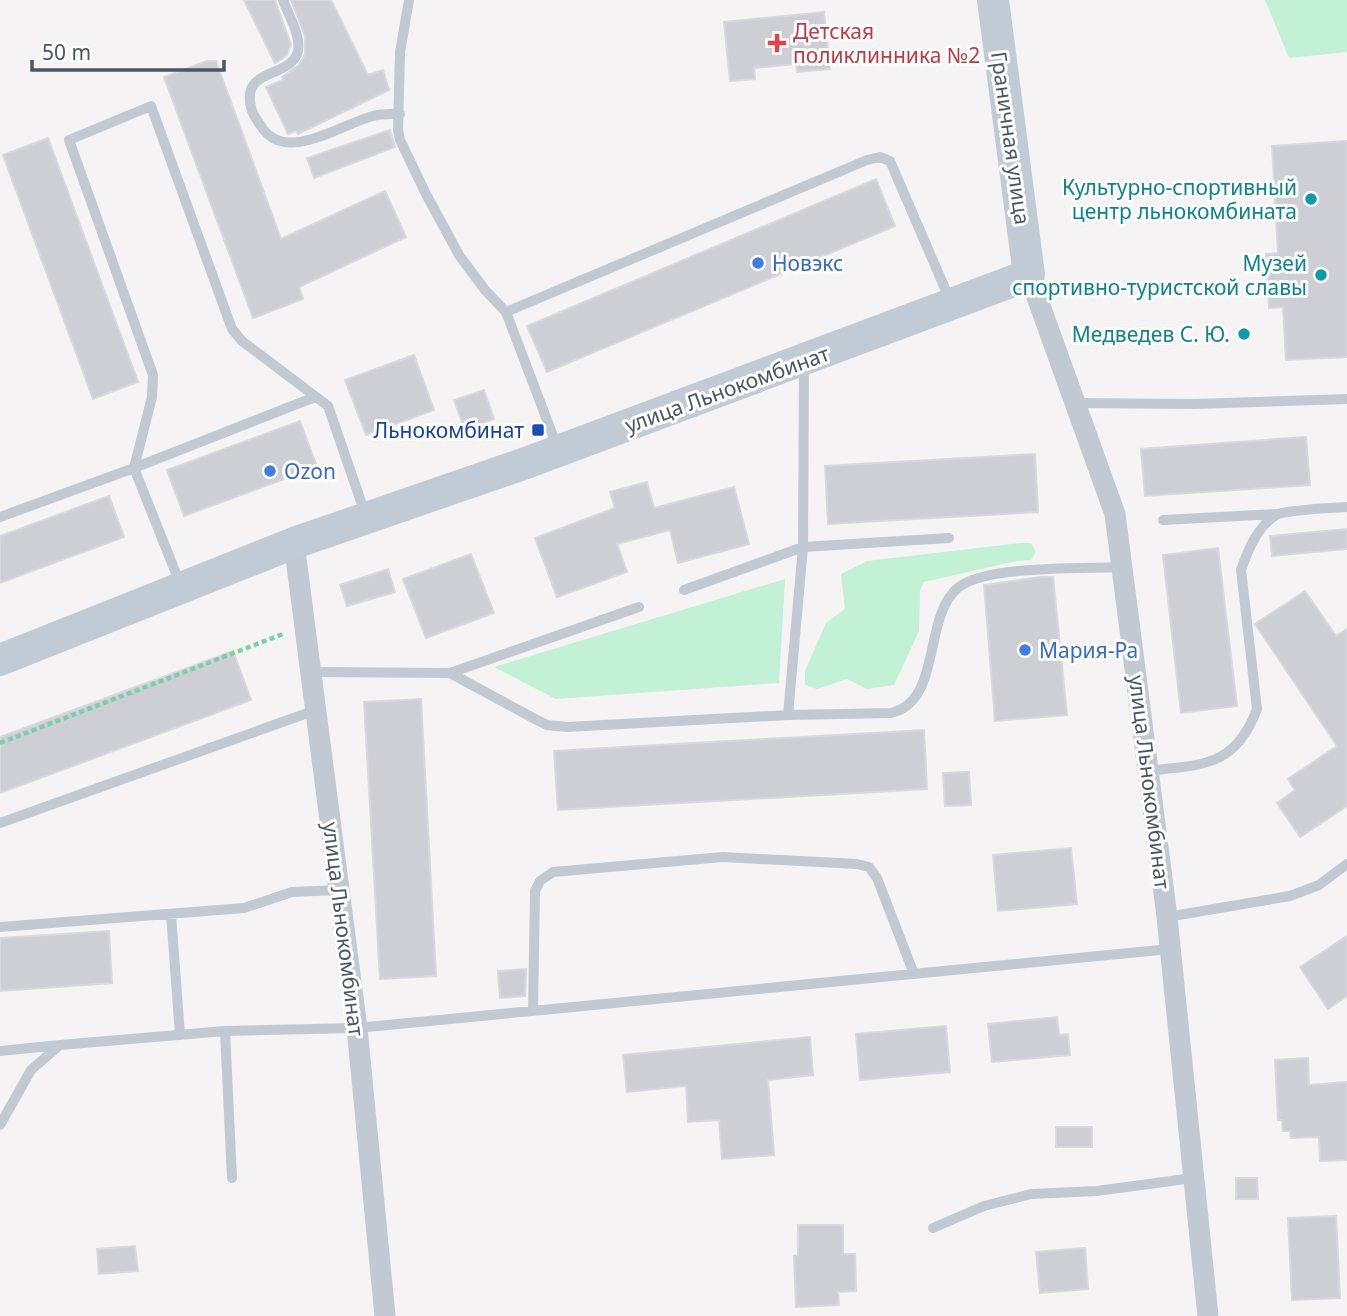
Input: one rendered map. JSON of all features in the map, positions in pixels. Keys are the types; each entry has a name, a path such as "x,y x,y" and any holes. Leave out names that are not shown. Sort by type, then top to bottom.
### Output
{"street":[{"name":"Граничная улица","path":"993,0 1029,275"},
{"name":"улица Льнокомбинат","path":"0,660 294,543 559,452 1029,275 1115,514 1167,917 1208,1316"},
{"name":"улица Льнокомбинат","path":"294,543 357,1028 385,1316"}],"lane":[{"path":"283,0 297,36 298,49 290,63 257,80 251,87 250,104 264,132 274,140 290,143 309,141 374,115 400,114"},
{"path":"409,0 400,52 400,140 459,255 485,290 506,312 559,452"},
{"path":"182,589 134,468 152,397 153,375 69,140 151,106 232,329 242,341 328,406 367,518"},
{"path":"506,312 867,160 880,157 890,161 951,304"},
{"path":"788,715 803,547 804,360"},
{"path":"0,517 315,397"},
{"path":"1076,403 1194,404 1347,399"},
{"path":"1163,520 1278,514 1347,507"},
{"path":"1148,771 1212,763 1231,750 1251,727 1257,709 1241,570 1260,530 1278,514"},
{"path":"684,590 803,547 949,538"},
{"path":"450,673 547,725 567,727 788,715 891,713 909,705 924,680 946,601 958,587 977,578 1006,572 1122,567"},
{"path":"311,672 450,673 639,607"},
{"path":"0,823 316,710"},
{"path":"533,1010 535,891 544,876 553,872 723,857 857,864 869,867 877,878 914,974"},
{"name":"улица Льнокомбинат","path":"1167,917 1290,896 1319,885 1347,864"},
{"path":"0,927 244,908 292,892 339,890"},
{"path":"171,914 180,1035"},
{"path":"0,1051 225,1031 357,1028 1170,949"},
{"path":"225,1031 232,1178"},
{"path":"0,1125 31,1070 60,1045"},
{"path":"933,1228 984,1206 1031,1194 1097,1191 1194,1178"}],"path":[{"path":"0,743 305,626"}],"green space":[{"path":"1265,0 1347,0 1347,52 1289,58"},
{"path":"1031,543 1036,552 1031,560 924,582 920,590 919,631 894,685 867,689 847,679 817,689 805,685 805,671 826,623 845,609 841,574 867,561"},
{"path":"785,579 779,683 556,699 494,667"}],"building":[{"path":"244,0 275,0 291,45 287,55 275,63"},
{"path":"291,0 331,0 368,75 383,70 389,90 298,134 296,131 288,134 266,87 283,80 282,77 299,65 305,54 305,36"},
{"name":"Детская поликлинника №2","path":"824,12 830,69 797,72 796,64 754,68 755,79 730,81 724,22"},
{"path":"207,61 216,61 281,239 385,191 406,237 299,287 303,299 253,318 164,77"},
{"path":"390,130 395,147 314,178 307,158"},
{"path":"48,138 138,382 93,399 3,155"},
{"name":"Культурно-спортивный центр льнокомбината","path":"1347,141 1347,357 1286,360 1283,307 1269,308 1266,254 1278,253 1272,146"},
{"path":"876,179 895,226 547,372 527,326"},
{"path":"414,355 434,410 366,435 345,380"},
{"path":"484,390 494,419 465,430 454,400"},
{"path":"300,421 317,467 184,516 167,470"},
{"path":"1306,437 1310,485 1145,496 1141,449"},
{"path":"1035,454 1038,512 828,524 825,466"},
{"path":"647,482 654,508 734,487 749,544 678,563 670,530 617,544 627,572 557,597 535,538 615,508 610,492"},
{"path":"109,496 124,537 0,583 0,536"},
{"path":"1347,529 1347,549 1272,556 1270,536"},
{"path":"1218,548 1237,706 1181,713 1163,555"},
{"path":"471,554 494,613 426,638 403,579"},
{"path":"388,569 395,592 347,606 340,585"},
{"name":"Мария-Ра","path":"1053,577 1067,715 995,721 984,585"},
{"path":"1305,591 1336,636 1347,629 1347,806 1300,837 1277,803 1295,790 1288,779 1337,746 1255,624"},
{"path":"233,651 251,700 0,793 0,737"},
{"path":"421,699 436,976 380,979 364,702"},
{"path":"924,730 927,789 558,810 554,751"},
{"path":"969,772 971,805 945,806 943,773"},
{"path":"1071,848 1077,904 998,911 993,855"},
{"path":"109,931 112,983 0,991 0,938"},
{"path":"1347,936 1347,996 1328,1009 1300,967"},
{"path":"526,969 525,996 500,998 498,971"},
{"path":"1057,1017 1059,1035 1068,1034 1070,1055 992,1062 988,1024"},
{"path":"946,1026 950,1072 860,1080 856,1034"},
{"path":"810,1037 813,1075 768,1080 774,1155 722,1159 719,1120 688,1122 686,1086 627,1092 623,1055"},
{"path":"1308,1058 1309,1085 1347,1082 1347,1160 1320,1161 1319,1137 1291,1138 1290,1131 1283,1131 1282,1120 1278,1120 1275,1060"},
{"path":"1056,1127 1092,1127 1092,1147 1056,1147"},
{"path":"1236,1178 1257,1178 1258,1199 1236,1199"},
{"path":"1336,1216 1340,1298 1292,1300 1288,1218"},
{"path":"798,1225 843,1225 843,1254 855,1254 856,1291 838,1292 839,1305 796,1307 794,1256 798,1255"},
{"path":"135,1246 138,1271 99,1274 97,1249"},
{"path":"1085,1248 1088,1289 1040,1293 1036,1252"}],"place":[{"name":"Детская поликлинника №2","path":"777,43"},
{"name":"Культурно-спортивный центр льнокомбината","path":"1311,199"},
{"name":"Новэкс","path":"758,263"},
{"name":"Музей спортивно-туристской славы","path":"1321,275"},
{"name":"Медведев С. Ю.","path":"1244,334"},
{"name":"Льнокомбинат","path":"538,430"},
{"name":"Ozon","path":"270,471"},
{"name":"Мария-Ра","path":"1025,650"}]}
